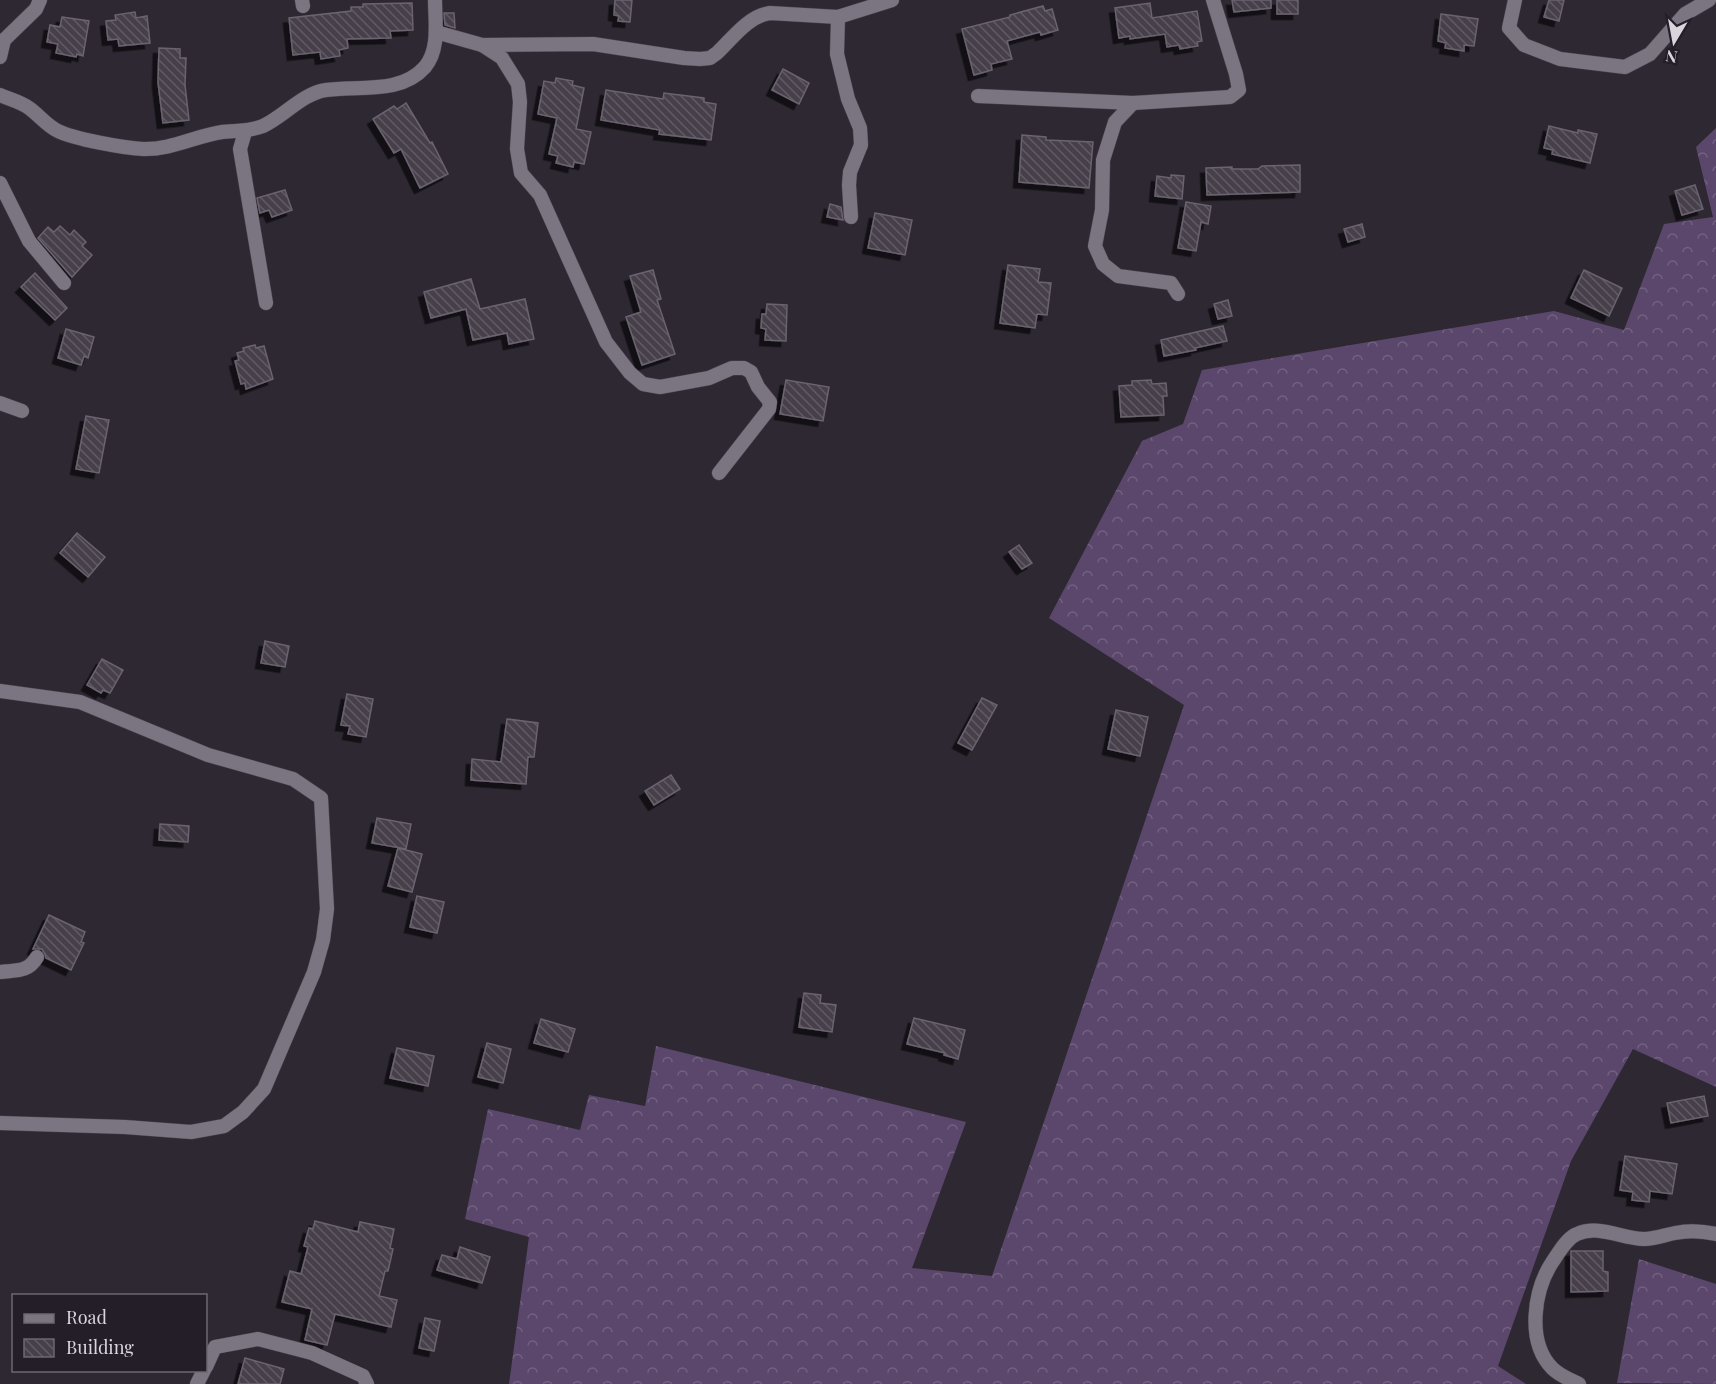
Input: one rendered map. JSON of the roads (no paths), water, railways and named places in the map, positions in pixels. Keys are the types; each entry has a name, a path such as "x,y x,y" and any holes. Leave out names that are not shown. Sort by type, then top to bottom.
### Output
{"street":[{"path":"0,57 2,41 36,9 40,0"},
{"path":"0,95 27,106 57,131 142,149 171,147 225,131 245,132 264,125 296,104 324,90 372,89 406,81 426,66 434,48 435,0"},
{"path":"435,32 482,45 593,44 700,59 710,58 717,53 754,18 762,14 770,12 838,17 892,0"},
{"path":"978,96 1133,103 1230,97 1239,90 1213,0"},
{"path":"1515,0 1509,28 1524,45 1560,59 1625,67 1650,54 1686,14 1709,0"},
{"path":"838,17 837,54 848,99 860,128 861,145 850,172 851,217"},
{"path":"482,45 502,58 518,84 520,102 517,149 521,173 540,195 606,342 630,373 644,384 660,387 709,378 732,368 744,368 751,372 758,387 770,402 769,409 719,473"},
{"path":"1133,103 1115,122 1102,160 1102,210 1095,246 1103,264 1118,276 1171,283 1178,294"},
{"path":"245,132 240,149 266,303"},
{"path":"0,183 29,241 64,284"},
{"path":"0,403 22,411"},
{"path":"0,691 80,702 208,755 293,779 321,798 327,909 323,940 314,972 264,1089 243,1112 224,1126 191,1132 125,1127 0,1123"},
{"path":"0,972 20,971 33,965 37,957"},
{"path":"1579,1384 1562,1376 1550,1366 1539,1345 1536,1320 1537,1296 1545,1273 1559,1251 1575,1234 1591,1230 1643,1239 1677,1232 1702,1231 1716,1234"},
{"path":"207,1365 215,1347 258,1339 312,1353 363,1376 367,1384"}]}
